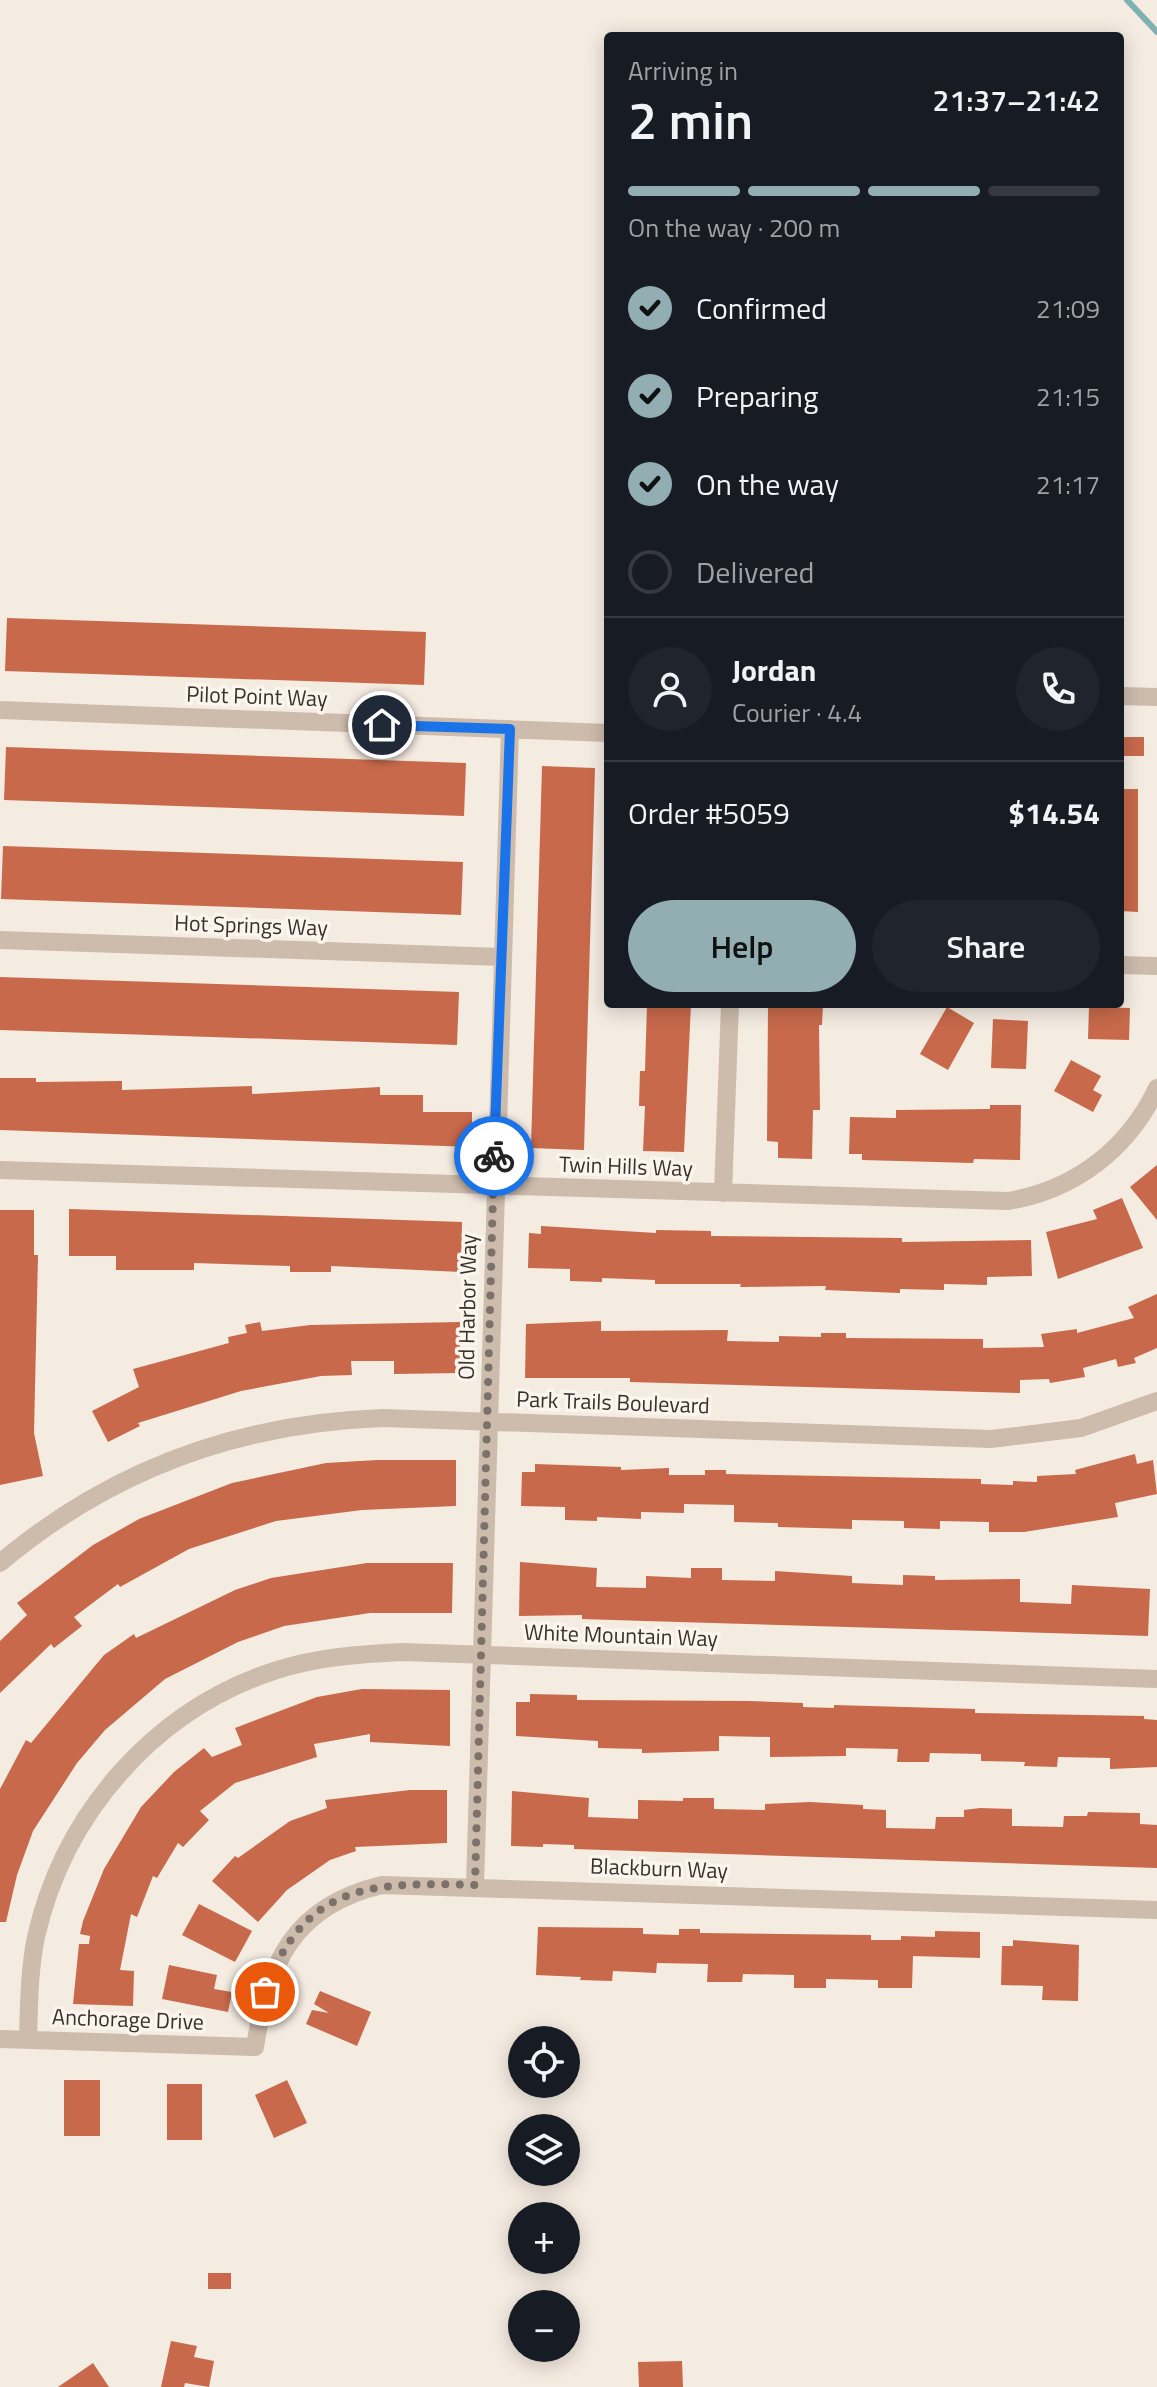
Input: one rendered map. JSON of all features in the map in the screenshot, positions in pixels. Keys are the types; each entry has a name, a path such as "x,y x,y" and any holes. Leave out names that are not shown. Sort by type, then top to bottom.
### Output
{"street":[{"path":"1124,696 1157,697"},
{"name":"Pilot Point Way","path":"0,710 604,733"},
{"name":"Old Harbor Way","path":"475,1885 493,1187 510,729"},
{"name":"Hot Springs Way","path":"0,940 501,957"},
{"path":"1124,965 1157,966"},
{"path":"723,1193 730,1008"},
{"name":"Twin Hills Way","path":"0,1170 961,1202 1029,1197 1072,1180 1106,1156 1134,1127 1157,1088"},
{"name":"Park Trails Boulevard","path":"0,1563 43,1527 98,1492 162,1463 230,1439 342,1420 488,1421 963,1440 1018,1439 1081,1428 1157,1401"},
{"name":"White Mountain Way","path":"28,2040 32,1960 49,1893 97,1799 145,1745 186,1715 229,1690 301,1663 378,1653 481,1654 1157,1679"},
{"name":"Blackburn Way","path":"255,2047 261,2006 277,1962 296,1933 325,1907 360,1890 382,1885 475,1885 1157,1910"},
{"name":"Anchorage Drive","path":"0,2039 255,2047"}],"building":[{"path":"7,618 426,632 424,685 5,671"},
{"path":"1124,737 1144,737 1144,756 1124,756"},
{"path":"6,747 466,763 464,816 4,800"},
{"path":"542,766 595,768 584,1150 531,1148"},
{"path":"1124,789 1138,789 1138,912 1124,911"},
{"path":"3,846 463,862 461,915 1,899"},
{"path":"0,977 459,992 457,1045 0,1030"},
{"path":"647,1008 691,1008 684,1152 643,1151 645,1106 639,1106 640,1071 645,1071"},
{"path":"768,1008 823,1008 822,1025 819,1025 820,1110 813,1110 812,1159 778,1158 778,1142 767,1141"},
{"path":"946,1008 974,1023 948,1070 920,1054"},
{"path":"1089,1008 1130,1008 1129,1040 1088,1039"},
{"path":"993,1019 1028,1021 1026,1069 991,1068"},
{"path":"1071,1060 1101,1076 1093,1090 1102,1095 1093,1112 1054,1091"},
{"path":"0,1078 36,1078 36,1082 122,1081 122,1090 252,1086 252,1094 380,1087 380,1095 423,1095 423,1112 472,1112 472,1147 0,1130"},
{"path":"990,1105 1021,1105 1020,1160 974,1159 973,1163 862,1160 862,1154 849,1154 850,1117 896,1118 896,1110 990,1109"},
{"path":"1157,1165 1157,1220 1130,1187"},
{"path":"1122,1198 1143,1248 1058,1279 1046,1232 1097,1219 1093,1210"},
{"path":"69,1209 462,1222 461,1272 331,1266 331,1272 290,1272 290,1266 194,1263 194,1270 116,1270 116,1256 69,1256"},
{"path":"0,1210 34,1210 34,1255 38,1255 34,1433 43,1476 0,1485"},
{"path":"541,1226 656,1233 656,1230 711,1231 711,1236 902,1238 902,1242 1031,1240 1032,1276 987,1277 987,1285 944,1284 944,1290 900,1289 900,1293 825,1290 826,1286 655,1284 655,1280 602,1278 602,1282 570,1281 570,1269 528,1268 529,1233 541,1234"},
{"path":"1157,1294 1157,1348 1134,1358 1136,1363 1118,1367 1116,1359 1083,1368 1085,1377 1050,1383 1049,1379 1020,1380 1020,1393 630,1382 630,1378 525,1378 526,1324 601,1321 601,1331 728,1330 727,1341 779,1342 779,1336 821,1337 821,1333 846,1333 846,1338 983,1339 983,1348 1044,1347 1041,1334 1077,1329 1077,1333 1134,1318 1128,1307"},
{"path":"260,1322 262,1331 310,1325 460,1322 460,1373 394,1374 394,1361 351,1361 352,1375 321,1376 241,1391 138,1423 140,1426 108,1442 92,1411 139,1387 133,1369 229,1343 228,1337 247,1333 245,1325"},
{"path":"1135,1454 1137,1464 1153,1460 1157,1494 1115,1503 1118,1517 1024,1532 989,1532 989,1522 940,1521 940,1529 904,1528 904,1521 852,1520 852,1529 778,1527 778,1523 734,1522 734,1505 684,1504 684,1513 641,1512 641,1519 597,1517 597,1521 565,1520 565,1507 521,1506 522,1472 535,1472 535,1464 621,1467 621,1470 669,1468 669,1475 705,1475 705,1470 726,1470 726,1474 981,1479 981,1484 1013,1485 1013,1481 1037,1482 1037,1476 1076,1474 1075,1470"},
{"path":"456,1460 456,1506 362,1510 276,1521 189,1549 120,1587 118,1584 74,1617 82,1626 54,1648 51,1644 0,1693 0,1641 27,1615 17,1603 93,1545 139,1519 232,1483 326,1463"},
{"path":"520,1562 597,1568 596,1587 646,1588 646,1576 691,1578 691,1568 722,1568 722,1580 775,1581 775,1571 852,1576 852,1583 903,1585 903,1575 935,1576 935,1580 1020,1579 1020,1602 1071,1604 1072,1585 1150,1589 1148,1636 582,1619 582,1615 519,1616"},
{"path":"367,1563 453,1563 452,1613 370,1613 284,1626 238,1642 165,1679 105,1730 77,1763 33,1831 17,1875 6,1922 0,1922 0,1789 26,1740 31,1743 104,1655 134,1634 136,1638 235,1590 271,1578"},
{"path":"362,1689 450,1690 450,1746 370,1742 370,1734 314,1744 317,1757 235,1783 200,1811 209,1820 183,1847 178,1843 157,1878 153,1876 137,1917 131,1914 120,1970 134,1971 133,2006 73,2004 79,1944 89,1944 90,1936 80,1934 83,1921 104,1869 141,1807 174,1772 204,1748 212,1757 242,1745 235,1728 317,1697"},
{"path":"530,1694 577,1695 577,1700 749,1701 803,1703 803,1707 834,1708 834,1705 975,1709 975,1713 1144,1716 1144,1719 1157,1720 1157,1767 1110,1769 1110,1758 1058,1757 1057,1767 1024,1766 1025,1762 981,1761 981,1754 930,1753 929,1762 897,1762 898,1749 846,1748 846,1756 770,1757 770,1737 719,1736 719,1751 642,1753 642,1749 598,1748 598,1741 516,1736 516,1702 530,1702"},
{"path":"410,1790 447,1790 447,1843 355,1847 356,1851 330,1860 287,1890 258,1922 212,1881 235,1856 238,1858 290,1821 327,1808 325,1800"},
{"path":"512,1791 589,1798 588,1817 638,1819 638,1800 714,1798 714,1809 765,1810 765,1804 810,1802 863,1805 863,1809 886,1810 886,1828 935,1829 936,1817 964,1817 964,1810 980,1808 1012,1809 1012,1826 1063,1827 1064,1816 1087,1816 1088,1812 1140,1813 1140,1824 1157,1825 1157,1868 574,1849 574,1845 511,1846"},
{"path":"199,1904 252,1931 235,1962 182,1935"},
{"path":"538,1927 643,1928 643,1934 679,1935 679,1929 700,1929 700,1933 871,1935 871,1940 901,1940 901,1936 935,1937 935,1931 980,1932 980,1958 913,1956 912,1988 878,1988 878,1980 826,1979 826,1988 794,1988 794,1975 743,1974 742,1982 707,1982 708,1964 657,1963 656,1973 613,1971 612,1981 580,1980 581,1977 536,1975"},
{"path":"1013,1940 1079,1945 1078,2001 1042,2000 1043,1986 1001,1985 1002,1946 1013,1946"},
{"path":"169,1965 217,1975 214,1989 232,1992 228,2012 162,1999"},
{"path":"320,1991 371,2012 357,2046 306,2024 312,2010 329,2013 314,2004"},
{"path":"64,2080 100,2080 100,2136 64,2136"},
{"path":"287,2080 307,2123 274,2138 255,2095"},
{"path":"167,2084 202,2084 202,2140 167,2140"},
{"path":"208,2273 231,2273 231,2289 208,2289"},
{"path":"171,2341 197,2346 194,2357 214,2361 209,2387 185,2383 184,2387 161,2387"},
{"path":"682,2361 683,2387 639,2387 638,2362"},
{"path":"93,2363 109,2387 58,2387"}],"waterway":[{"path":"1127,0 1157,32"}],"way so far":[{"path":"265,1992 277,1962 296,1933 308,1920 342,1897 360,1890 401,1883 475,1885 494,1156"}],"route":[{"path":"382,725 510,729 494,1156"}]}
